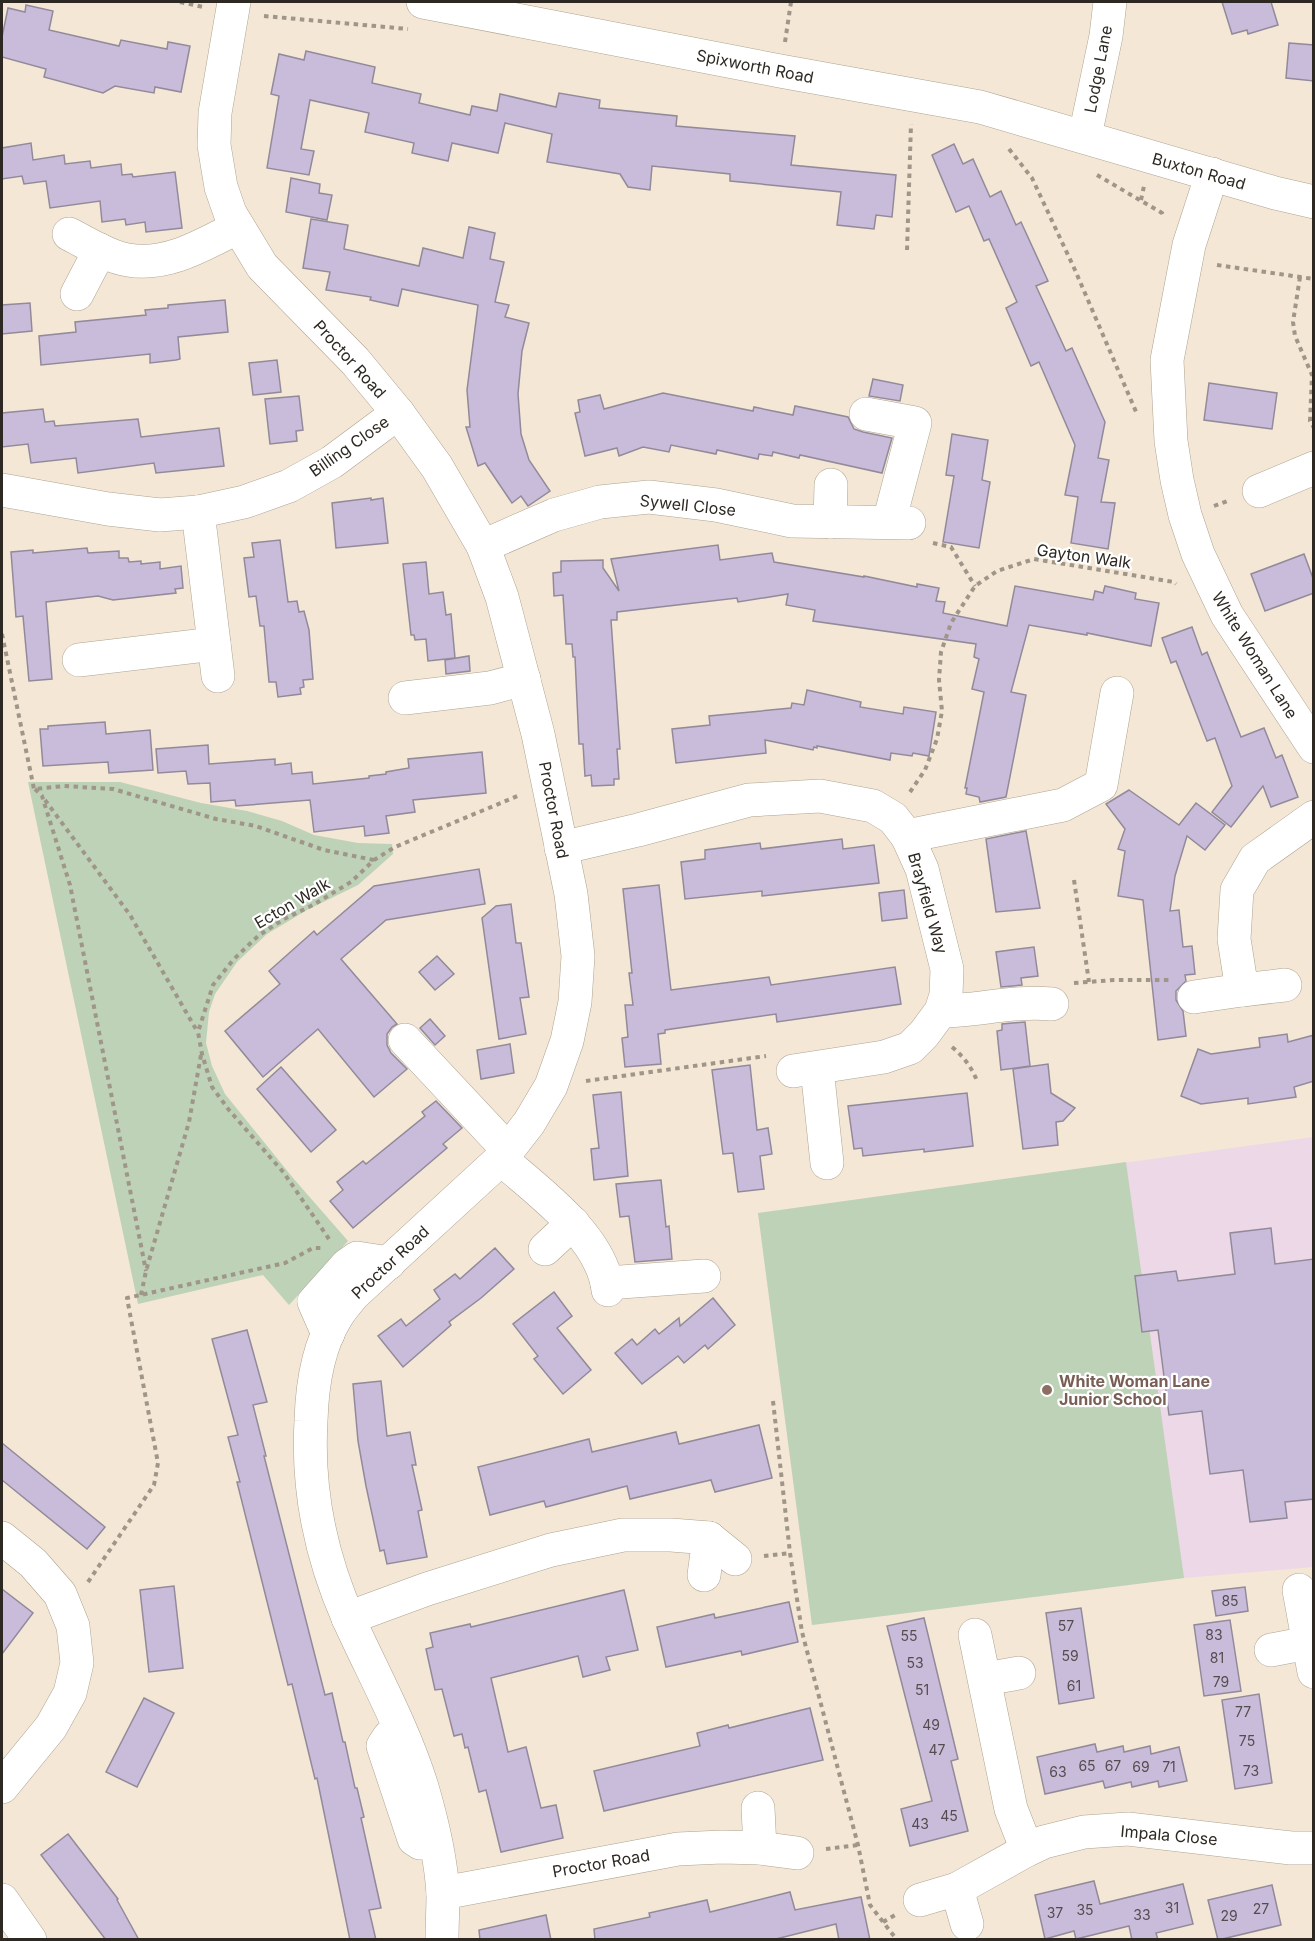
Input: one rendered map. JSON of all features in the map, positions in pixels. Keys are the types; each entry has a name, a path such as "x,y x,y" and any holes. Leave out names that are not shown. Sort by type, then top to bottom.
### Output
{"street":[{"name":"Lodge Lane","path":"1085,136 1106,36 1110,2"},
{"name":"Proctor Road","path":"233,7 215,113 214,145 221,187 230,213 262,266 355,361 398,413 437,467 483,546 502,597 538,734 571,894 578,956 575,1002 567,1041 551,1086 529,1123 504,1155 354,1294 337,1316 328,1334 312,1385 309,1450 314,1510 330,1569 348,1618 384,1692 421,1786 438,1853 442,1893 441,1940"},
{"name":"Spixworth Road","path":"419,16 780,71 980,107 1085,136"},
{"name":"Buxton Road","path":"1085,136 1314,202"},
{"name":"White Woman Lane","path":"1212,174 1190,248 1167,360 1171,441 1185,515 1198,554 1227,615 1314,747"},
{"path":"69,234 100,250 128,260 159,260 195,249 238,227"},
{"path":"76,294 100,250"},
{"path":"1167,360 1151,439 1163,517 1196,590 1227,615"},
{"name":"Billing Close","path":"2,490 108,509 160,515 198,512 244,502 289,486 332,462 398,413"},
{"path":"866,414 915,423 899,523"},
{"path":"1259,491 1314,468"},
{"path":"830,522 831,485"},
{"name":"Sywell Close","path":"483,546 554,515 600,502 649,497 716,505 792,520 899,523"},
{"path":"198,512 218,676"},
{"path":"79,660 214,644"},
{"path":"405,698 458,705 490,688 524,679"},
{"path":"561,848 749,800 820,796 873,806 900,827 1063,805 1101,785 1117,693"},
{"path":"538,734 521,759 548,885 571,894"},
{"path":"1242,990 1234,939 1237,890 1255,859 1314,817"},
{"name":"Brayfield Way","path":"900,827 922,869 947,969 946,995 932,1023"},
{"path":"1194,997 1285,985"},
{"path":"827,1163 821,1104 805,1070 884,1057 910,1048 932,1023 968,1011 1038,1003 1061,994"},
{"path":"405,1040 504,1155 568,1218"},
{"path":"545,1249 568,1218 588,1209 609,1236 603,1276 704,1276"},
{"path":"328,1334 314,1302 341,1256 389,1263"},
{"path":"348,1618 427,1589 551,1550 623,1535 672,1534 709,1538 735,1559"},
{"path":"2,1538 33,1563 60,1593 73,1626 77,1663 69,1693 51,1727 2,1787"},
{"path":"704,1575 709,1538"},
{"path":"1271,1650 1311,1657 1299,1590"},
{"path":"975,1635 1011,1809 1027,1850"},
{"path":"985,1679 1019,1673"},
{"path":"759,1808 760,1848"},
{"name":"Impala Close","path":"920,1900 957,1889 1044,1842 1084,1832 1128,1829 1290,1848 1314,1848"},
{"name":"Proctor Road","path":"442,1893 678,1850 722,1847 760,1848 797,1853"},
{"path":"957,1889 967,1924"},
{"path":"2,1900 30,1940"}],"path":[{"path":"180,2 233,7 262,16 419,16"},
{"path":"780,71 791,2"},
{"path":"907,250 911,132"},
{"path":"1002,145 1010,150 1032,178 1075,270 1139,418 1153,422"},
{"path":"1094,173 1162,213 1170,228 1190,248 1314,279"},
{"path":"1300,277 1293,322 1295,336 1312,375 1310,422 1314,428"},
{"path":"1185,515 1259,491"},
{"path":"899,523 909,540 917,539 951,547 975,586"},
{"name":"Gayton Walk","path":"900,827 926,770 937,739 942,711 939,680 941,652 951,623 975,586 997,571 1034,559 1174,582 1181,590"},
{"path":"2,634 34,789 42,796 130,915 198,1032"},
{"path":"34,789 64,786 113,789 216,819 256,826 324,850 374,860"},
{"name":"Ecton Walk","path":"341,1256 284,1173 212,1087 198,1032 213,985 258,936 351,882 374,860 395,847 516,796 529,793"},
{"path":"42,796 70,885 146,1271"},
{"path":"1074,880 1089,982"},
{"path":"1061,994 1089,982 1192,980 1194,997"},
{"path":"932,1023 949,1045 964,1057 978,1083"},
{"path":"141,1295 189,1122 202,1054"},
{"path":"551,1086 780,1054 805,1070"},
{"path":"68,1612 154,1485 158,1463 127,1298 285,1263 313,1248 341,1256"},
{"path":"774,1401 790,1553 802,1632 858,1845 870,1905 897,1940"}],"shaded area":[{"name":"White Woman Lane Junior School","path":"1313,1137 1313,1567 1184,1578 812,1625 758,1213"}],"green space":[{"path":"28,782 120,782 201,803 247,811 282,821 314,835 358,843 392,844 393,854 358,885 307,910 267,934 237,962 215,994 209,1012 206,1043 212,1066 225,1094 348,1241 289,1305 263,1275 138,1304"},
{"name":"White Woman Lane Junior School","path":"1126,1162 1184,1578 812,1625 758,1213"}],"building":[{"path":"1222,2 1271,2 1278,25 1248,34 1247,30 1232,34"},
{"path":"26,5 53,11 49,30 119,46 121,40 167,49 168,42 190,46 181,92 155,87 154,93 115,86 103,93 44,77 46,69 2,57 2,37 8,8 25,12"},
{"path":"1289,43 1314,45 1314,81 1286,78"},
{"path":"306,51 375,67 372,83 421,94 419,103 470,115 472,106 497,111 500,94 556,107 559,93 600,100 599,108 677,116 676,126 795,136 791,165 896,175 892,217 876,215 874,229 837,225 841,192 730,181 730,174 652,166 650,190 628,187 620,174 547,162 552,134 505,123 498,153 452,143 448,161 412,153 414,143 365,132 369,113 310,100 301,149 314,151 309,175 267,168 279,96 271,94 279,54 304,60"},
{"path":"31,143 33,160 64,155 65,164 90,161 91,168 121,164 122,175 132,174 133,177 175,172 182,228 146,232 145,222 126,225 125,219 102,222 100,201 50,208 46,181 24,184 22,176 2,179 2,148"},
{"path":"954,144 963,164 973,159 990,197 1001,191 1016,225 1021,222 1048,281 1036,286 1066,351 1072,348 1105,422 1098,458 1109,460 1101,502 1115,503 1108,549 1071,543 1078,497 1065,495 1075,445 1039,362 1031,366 1006,308 1017,302 989,239 984,241 969,206 956,212 932,155"},
{"path":"291,178 320,184 319,193 332,195 327,220 286,212"},
{"path":"311,219 348,225 344,249 419,266 423,248 463,258 469,227 495,233 490,259 504,262 495,302 509,305 505,317 529,323 522,351 518,394 521,434 529,460 550,491 528,506 521,496 512,503 485,463 478,466 466,427 470,427 467,390 478,305 402,289 398,306 370,300 371,297 326,290 330,272 303,268"},
{"path":"225,300 228,332 178,337 180,359 150,363 150,354 41,365 39,336 76,332 75,322 146,315 145,310 168,308 168,305"},
{"path":"30,303 32,331 2,334 2,305"},
{"path":"277,360 281,392 253,395 249,363"},
{"path":"873,379 903,385 900,401 869,396"},
{"path":"1209,383 1277,393 1272,429 1204,420"},
{"path":"663,393 753,411 754,407 793,415 795,406 848,417 854,429 892,438 882,473 800,455 799,458 773,452 772,456 759,454 758,459 717,450 716,454 671,445 669,452 643,447 619,456 617,448 585,456 575,413 580,412 578,400 600,395 604,409"},
{"path":"299,396 303,430 296,431 297,441 270,444 265,399"},
{"path":"43,409 45,422 54,421 55,426 138,419 141,437 219,428 224,466 156,473 154,463 78,473 76,458 31,463 28,444 2,447 2,413"},
{"path":"952,434 988,440 982,480 990,482 979,548 943,542 954,476 946,475"},
{"path":"371,498 371,500 383,498 388,543 336,548 332,503"},
{"path":"280,540 288,602 297,601 299,612 304,611 309,630 313,679 303,680 304,687 300,688 301,694 278,697 276,682 269,682 264,626 260,626 256,596 249,597 244,558 254,557 252,543"},
{"path":"718,545 720,560 772,553 774,562 917,587 917,584 939,588 936,601 945,602 943,613 1007,626 1015,586 1093,600 1095,591 1103,593 1105,586 1136,593 1135,599 1159,603 1151,646 1087,633 1087,635 1029,625 1011,692 1026,695 1006,797 980,802 979,797 966,794 967,788 965,788 984,692 972,689 979,659 974,657 976,644 813,621 815,610 786,605 788,594 738,602 737,598 617,612 617,620 611,620 620,749 617,749 619,779 614,779 614,785 592,786 591,775 585,776 583,744 579,744 575,657 573,657 572,644 566,644 563,595 554,596 553,573 561,572 561,561 603,560 603,568 619,591 611,559"},
{"path":"87,548 88,553 119,551 119,558 128,558 129,562 141,561 141,564 160,562 160,569 181,566 183,588 175,589 176,593 113,600 98,596 46,602 52,679 29,681 23,616 16,617 11,552 33,550 33,553"},
{"path":"1304,554 1314,581 1314,593 1265,611 1251,574"},
{"path":"426,562 429,594 443,592 446,615 451,614 455,658 428,661 426,639 415,640 414,635 411,635 403,564"},
{"path":"1192,627 1202,655 1207,652 1241,737 1264,728 1276,758 1282,755 1298,797 1271,807 1263,786 1231,827 1212,812 1232,786 1215,738 1207,741 1176,661 1171,663 1162,638"},
{"path":"469,656 470,671 446,674 445,660"},
{"path":"807,690 861,702 860,707 903,714 904,707 936,712 929,756 891,753 890,760 817,746 813,750 765,740 766,753 676,763 672,729 710,725 709,716 791,708 792,703 804,705"},
{"path":"105,722 106,734 150,730 153,770 109,773 108,762 43,766 40,729 48,729 48,726"},
{"path":"208,745 209,764 275,759 275,765 291,763 292,774 312,772 313,784 369,778 369,776 409,768 408,759 482,752 486,793 413,800 415,812 386,816 389,833 365,836 364,826 314,832 310,800 236,806 235,800 211,802 210,783 188,784 186,771 158,773 156,749"},
{"path":"1129,790 1179,825 1196,803 1225,825 1205,850 1187,836 1175,876 1170,911 1179,910 1183,947 1192,946 1195,974 1185,975 1186,981 1176,991 1176,1000 1183,1011 1186,1036 1158,1040 1143,900 1118,896 1125,851 1118,849 1125,829 1106,804"},
{"path":"1026,831 1040,908 996,912 986,839"},
{"path":"842,839 843,849 874,845 879,883 762,896 762,891 685,899 681,862 705,859 705,850 760,843 761,849"},
{"path":"479,869 485,904 386,920 341,959 397,1024 387,1034 387,1045 391,1053 407,1069 374,1097 318,1029 263,1077 225,1031 280,984 269,971 314,931 317,935 374,886"},
{"path":"659,885 671,990 769,977 771,985 895,967 901,1004 777,1022 776,1014 665,1030 665,1033 658,1034 661,1064 625,1067 622,1038 628,1037 625,1005 633,1005 623,889"},
{"path":"904,890 907,918 882,921 879,893"},
{"path":"511,904 516,943 521,943 529,997 520,998 526,1034 499,1039 482,918 496,906"},
{"path":"1034,947 1038,976 1021,978 1022,985 1001,987 996,952"},
{"path":"437,956 454,974 435,990 419,972"},
{"path":"430,1019 445,1036 435,1045 420,1028"},
{"path":"1025,1022 1030,1066 1001,1070 997,1031 1002,1030 1002,1024"},
{"path":"1287,1034 1288,1042 1314,1035 1314,1081 1294,1087 1296,1097 1248,1104 1248,1098 1201,1104 1181,1096 1198,1049 1211,1054 1260,1047 1259,1038"},
{"path":"510,1044 514,1073 481,1079 477,1050"},
{"path":"1048,1064 1051,1093 1075,1108 1063,1121 1056,1122 1058,1145 1023,1149 1013,1069"},
{"path":"750,1065 757,1130 768,1128 772,1154 760,1156 764,1189 738,1192 733,1153 723,1154 712,1070"},
{"path":"281,1067 336,1130 311,1152 257,1089"},
{"path":"621,1092 628,1176 594,1180 591,1149 599,1148 593,1095"},
{"path":"967,1093 973,1146 863,1156 862,1148 854,1149 848,1106"},
{"path":"436,1101 462,1128 443,1144 447,1148 353,1228 330,1201 343,1190 337,1182 363,1161 366,1164 425,1116 422,1112"},
{"path":"661,1180 672,1259 635,1262 629,1216 620,1217 616,1184"},
{"path":"1271,1228 1275,1264 1314,1259 1314,1499 1285,1502 1287,1518 1250,1522 1243,1470 1210,1474 1202,1411 1169,1415 1158,1330 1142,1332 1135,1276 1176,1271 1178,1281 1235,1274 1230,1233"},
{"path":"495,1248 514,1269 449,1322 451,1325 403,1367 378,1336 401,1319 406,1326 440,1299 434,1290 455,1274 460,1279"},
{"path":"554,1292 572,1316 557,1328 591,1370 563,1394 534,1359 538,1356 513,1324"},
{"path":"713,1298 735,1325 708,1349 705,1345 684,1363 678,1356 642,1384 615,1353 632,1339 637,1345 655,1329 659,1334 679,1318 680,1326"},
{"path":"247,1330 267,1402 253,1405 266,1456 264,1456 325,1695 332,1693 364,1817 361,1818 381,1908 369,1910 376,1940 350,1940 317,1778 315,1779 292,1684 288,1685 237,1482 240,1482 228,1437 238,1435 212,1339"},
{"path":"381,1381 387,1436 410,1432 416,1465 412,1465 422,1510 418,1511 427,1557 387,1564 384,1550 380,1551 366,1486 358,1441 353,1384"},
{"path":"759,1425 772,1478 715,1492 711,1480 630,1499 627,1486 546,1507 544,1501 490,1515 478,1467 589,1439 592,1452 676,1432 679,1444"},
{"path":"2,1443 105,1527 87,1549 2,1480"},
{"path":"174,1586 183,1668 149,1672 140,1590"},
{"path":"1245,1587 1248,1611 1216,1616 1212,1591"},
{"path":"2,1589 33,1613 2,1654"},
{"path":"624,1590 638,1650 606,1657 610,1670 583,1677 578,1656 491,1678 508,1752 526,1747 541,1808 556,1805 563,1838 501,1852 486,1790 479,1792 468,1747 465,1748 462,1734 454,1736 442,1689 435,1690 426,1649 433,1647 430,1633 470,1624 471,1627"},
{"path":"789,1602 798,1642 742,1655 741,1651 666,1667 657,1627 714,1614 715,1618"},
{"path":"1081,1608 1094,1698 1059,1704 1046,1613"},
{"path":"924,1618 958,1759 951,1761 968,1831 910,1846 901,1809 932,1801 887,1626"},
{"path":"1230,1620 1241,1691 1204,1696 1194,1625"},
{"path":"1259,1694 1272,1783 1235,1789 1222,1700"},
{"path":"144,1698 174,1713 137,1787 106,1772"},
{"path":"810,1708 823,1760 604,1811 594,1771 700,1746 697,1733 728,1725 729,1728"},
{"path":"1095,1744 1097,1752 1123,1746 1124,1752 1150,1746 1151,1754 1179,1747 1187,1781 1159,1787 1158,1781 1132,1787 1131,1782 1105,1788 1103,1781 1045,1794 1037,1757"},
{"path":"68,1834 118,1899 139,1940 106,1940 41,1855"},
{"path":"1094,1881 1100,1904 1183,1884 1193,1924 1156,1933 1158,1940 1132,1940 1129,1926 1076,1939 1074,1931 1045,1939 1035,1895"},
{"path":"1272,1885 1281,1925 1218,1940 1208,1900"},
{"path":"790,1892 795,1910 861,1897 870,1940 839,1940 836,1924 772,1940 595,1940 594,1929 650,1917 649,1913 707,1900 710,1912"},
{"path":"546,1915 551,1940 480,1940 479,1930"}],"place":[{"name":"White Woman Lane Junior School","path":"1047,1390"}]}
